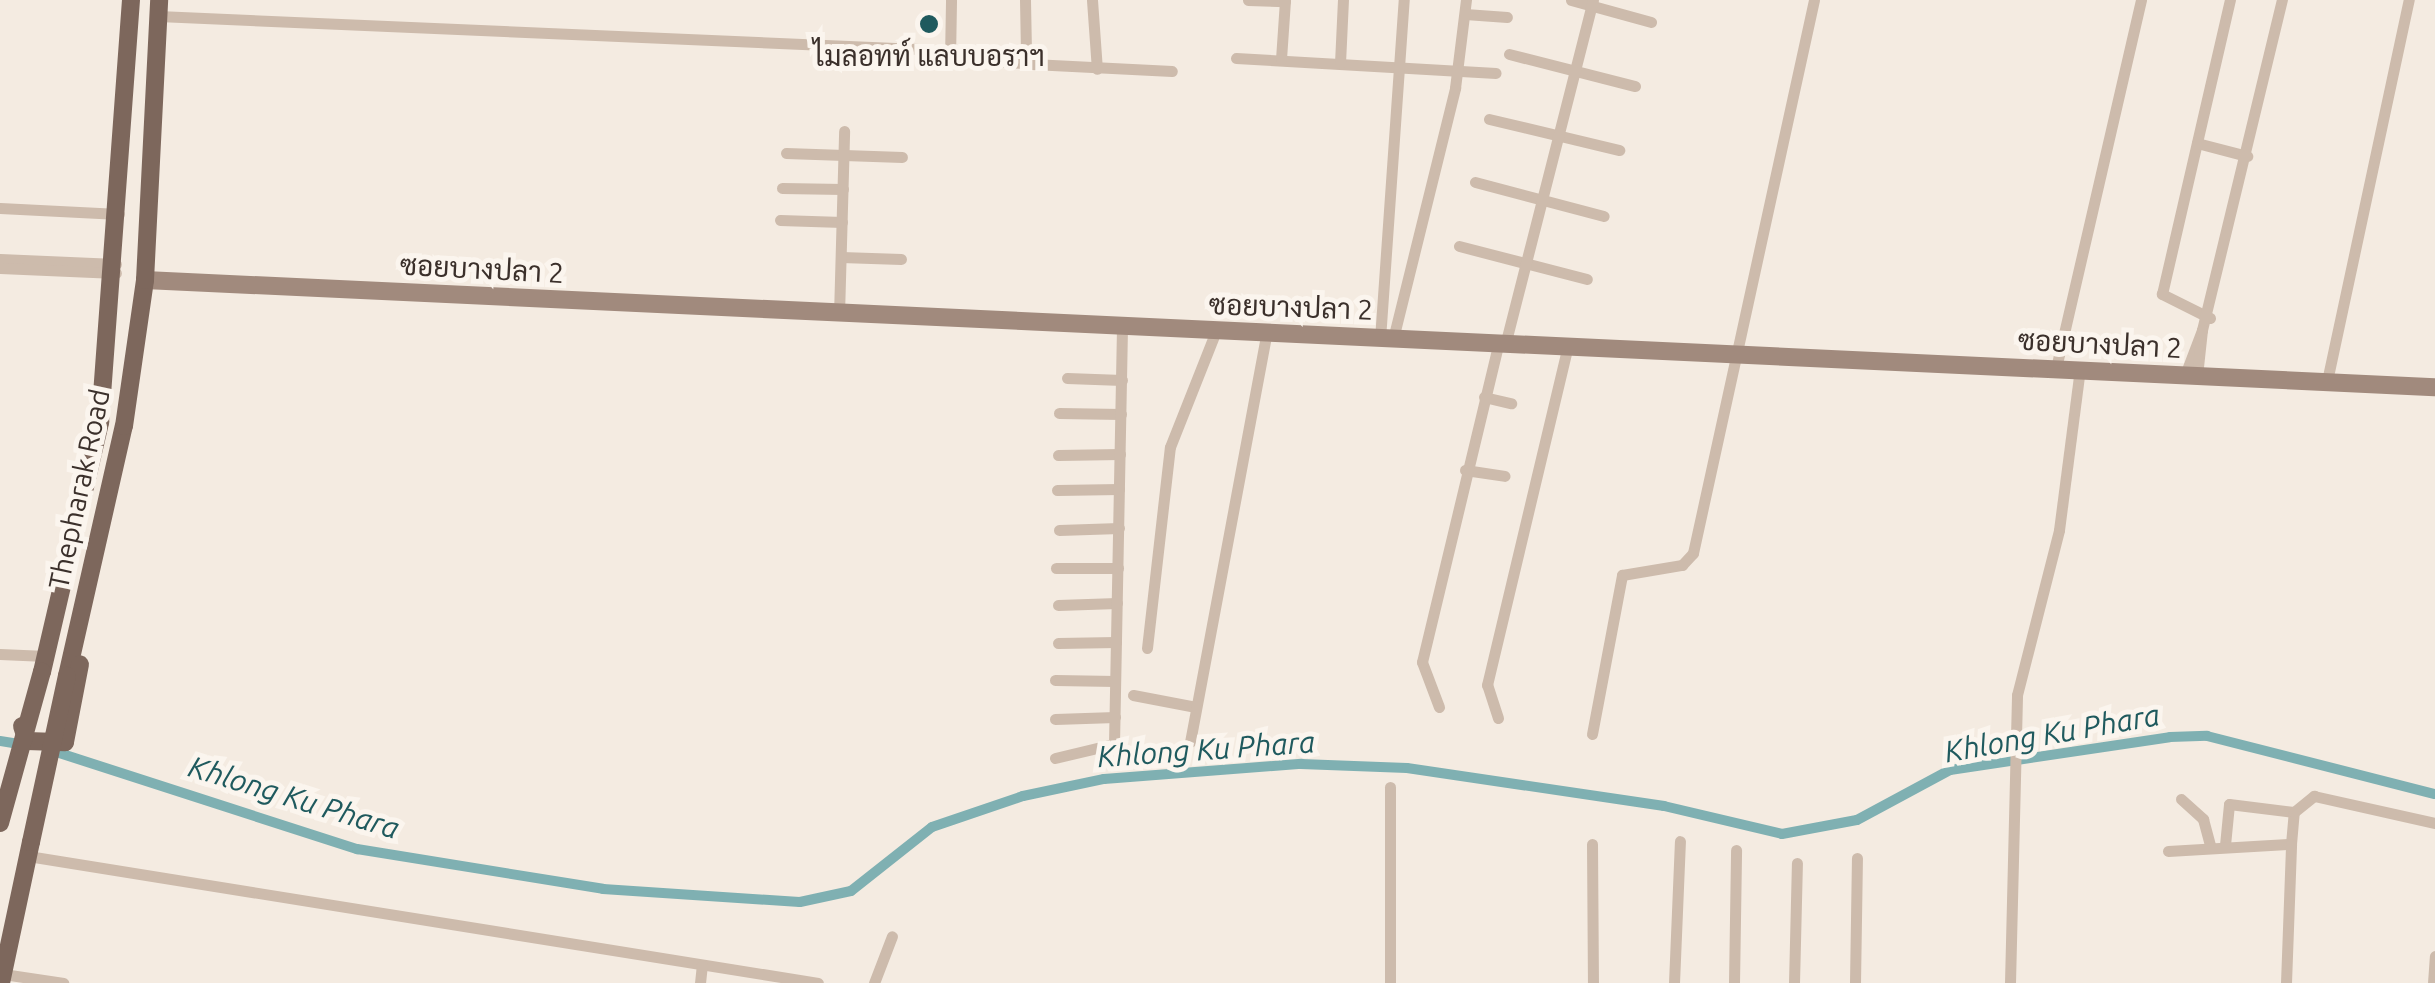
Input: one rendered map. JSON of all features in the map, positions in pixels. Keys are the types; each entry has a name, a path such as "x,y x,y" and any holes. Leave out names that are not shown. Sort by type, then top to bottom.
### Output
{"main road":[{"name":"Thepharak Road","path":"0,823 44,663 100,422 116,269 129,6"},
{"name":"Thepharak Road","path":"2,978 124,426 145,280 159,6"},
{"path":"44,663 19,736 60,747 81,658 72,650"}],"street":[{"path":"951,0 946,59 1027,60 1097,69 1172,71"},
{"path":"1025,0 1027,60"},
{"path":"1092,0 1097,69"},
{"path":"1248,0 1285,0 1281,60"},
{"path":"1340,62 1344,0"},
{"path":"1386,339 1382,304 1404,0"},
{"path":"1386,339 1402,305 1458,72 1466,0"},
{"path":"1571,0 1651,22"},
{"path":"1592,734 1622,575 1682,565 1693,554 1721,457 1732,355 1814,0"},
{"path":"2056,368 2142,0"},
{"path":"2210,318 2162,294 2230,0"},
{"path":"2191,376 2202,330 2210,318 2281,0"},
{"path":"2327,381 2409,0"},
{"path":"1439,708 1422,662 1465,470 1526,263 1592,3"},
{"path":"159,6 918,49"},
{"path":"1465,14 1507,17"},
{"path":"1509,54 1634,86"},
{"path":"1236,58 1496,73"},
{"path":"1490,119 1619,150"},
{"path":"839,315 844,132"},
{"path":"2197,144 2247,156"},
{"path":"786,154 902,158"},
{"path":"1474,182 1604,216"},
{"path":"782,188 842,190"},
{"path":"0,208 119,214"},
{"path":"780,220 842,222"},
{"path":"1459,246 1586,280"},
{"path":"840,257 901,258"},
{"path":"0,260 116,269"},
{"path":"0,268 116,269"},
{"name":"ซอยบางปลา 2","path":"145,280 2435,388"},
{"path":"1382,304 1402,305"},
{"path":"1055,758 1110,749 1114,717 1122,328"},
{"path":"1147,648 1170,447 1216,332"},
{"path":"1190,742 1266,335"},
{"path":"1498,718 1487,684 1567,348"},
{"path":"2010,983 2016,738 2080,369"},
{"path":"1066,378 1122,380"},
{"path":"1484,397 1511,403"},
{"path":"1059,414 1121,414"},
{"path":"1058,455 1120,454"},
{"path":"1465,470 1505,476"},
{"path":"1058,490 1119,489"},
{"path":"1059,530 1118,528"},
{"path":"1056,568 1118,568"},
{"path":"1058,605 1117,603"},
{"path":"1058,643 1116,642"},
{"path":"0,654 44,663"},
{"path":"1055,680 1115,680"},
{"path":"1133,695 1196,706"},
{"path":"1055,719 1114,717"},
{"path":"1390,788 1390,983"},
{"path":"2224,844 2229,804 2294,812 2314,796 2435,823"},
{"path":"2182,799 2203,818 2210,846"},
{"path":"2286,983 2294,812"},
{"path":"1674,983 1680,841"},
{"path":"1592,844 1593,983"},
{"path":"2168,851 2224,844 2291,844"},
{"path":"29,849 818,983"},
{"path":"1734,983 1736,850"},
{"path":"1855,983 1857,858"},
{"path":"1794,983 1797,863"},
{"path":"874,983 892,936"},
{"path":"2434,983 2435,958"},
{"path":"700,983 702,965"},
{"path":"2,978 63,983"}],"waterway":[{"name":"Khlong Ku Phara","path":"50,750 357,849 603,889 800,902 851,891 932,827 1023,796 1104,779 1301,764 1407,768 1664,806 1782,834 1857,820 1950,770 2170,737 2207,736 2435,794"},
{"name":"Khlong Ku Phara","path":"0,741 24,745"}],"place":[{"name":"ไมลอทท์ แลบบอราฯ","path":"929,24"}]}
